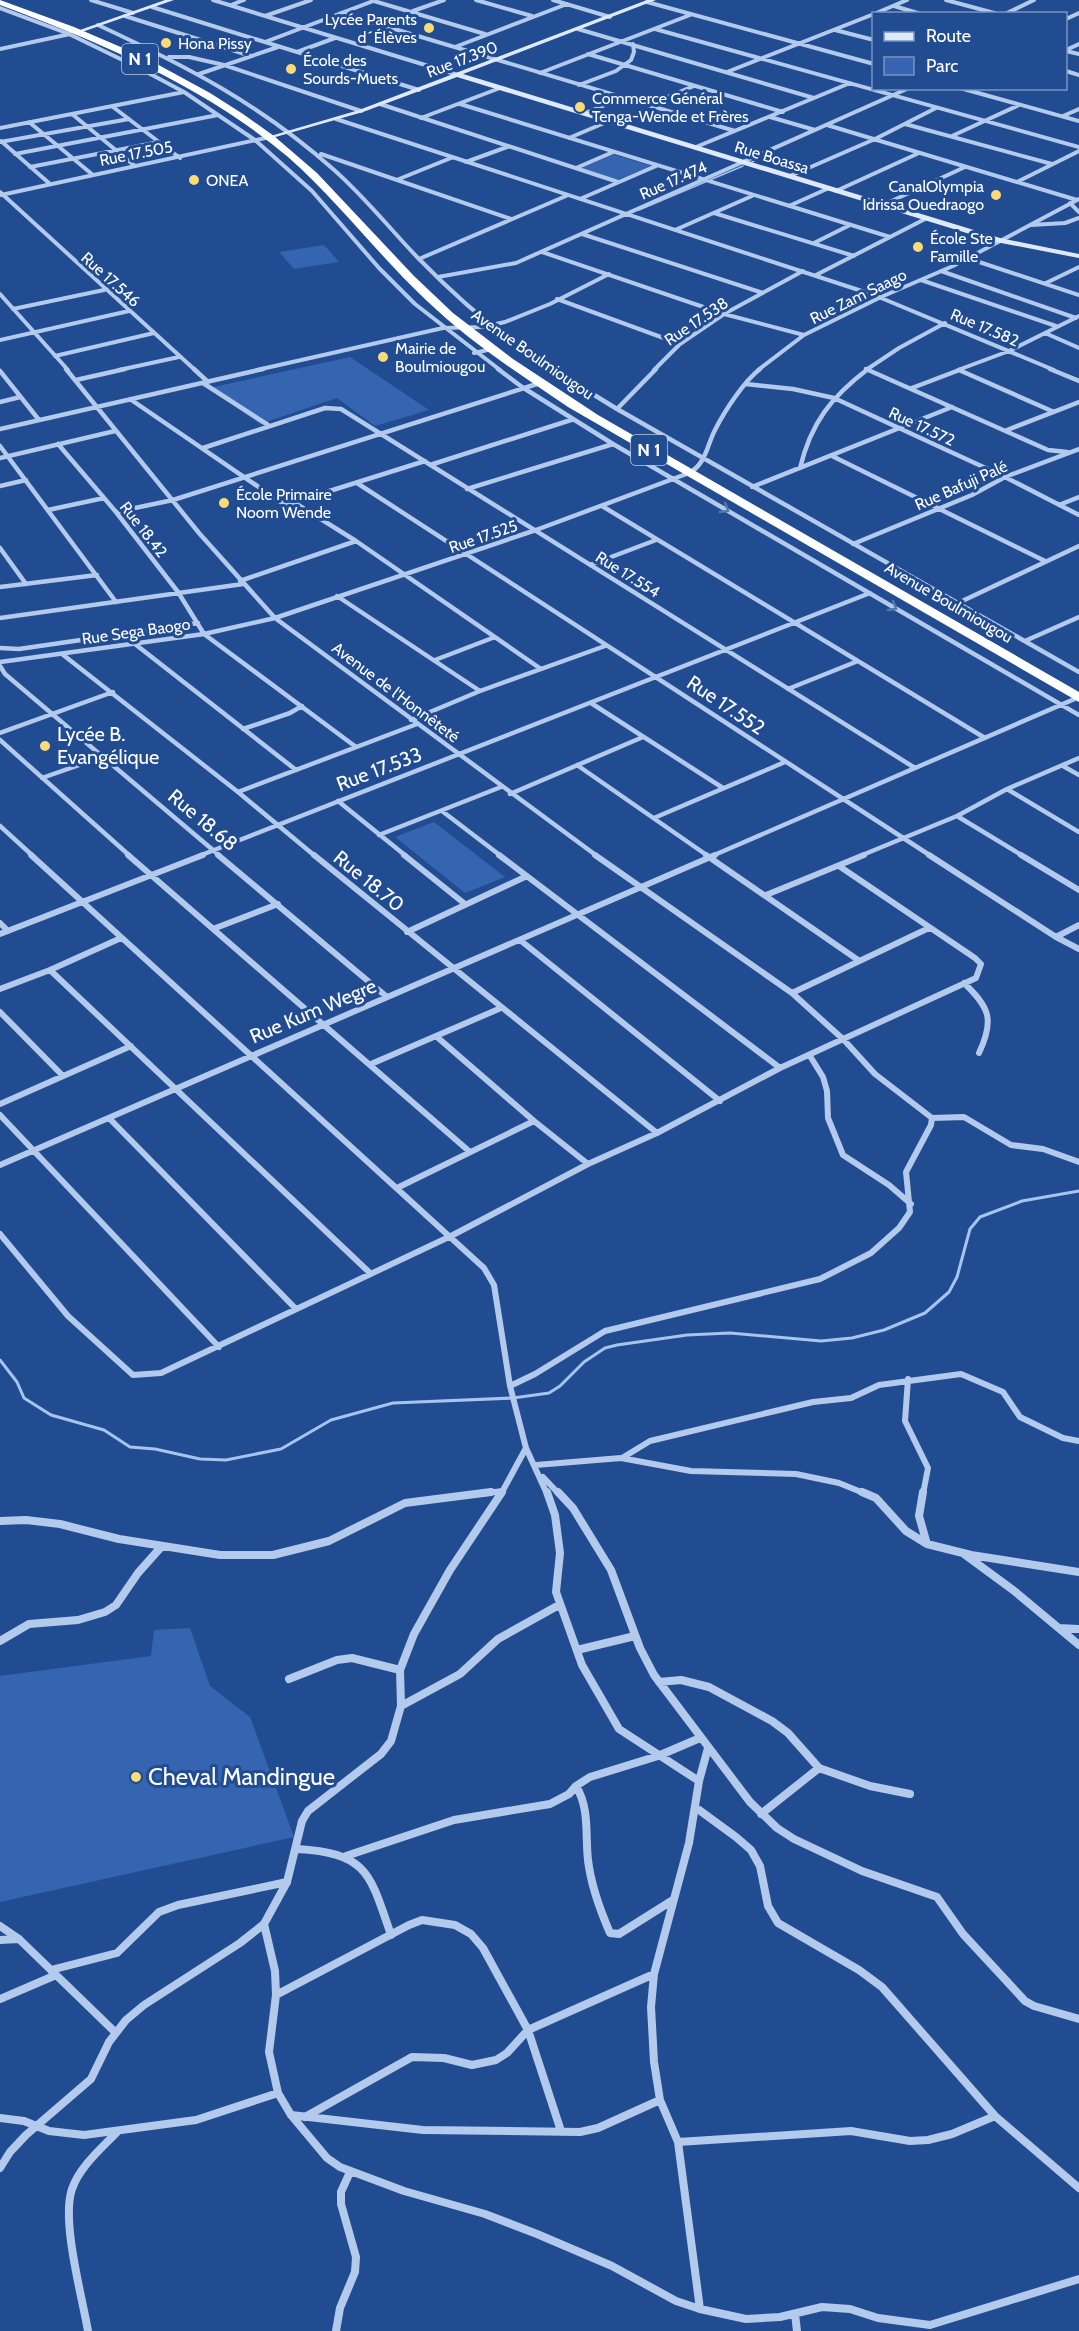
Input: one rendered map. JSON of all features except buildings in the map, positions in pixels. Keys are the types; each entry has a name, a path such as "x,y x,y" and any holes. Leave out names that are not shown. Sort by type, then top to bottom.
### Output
{"highway":[{"name":"Avenue Boulmiougou","path":"9,0 193,80 241,109 332,184 403,262 477,329 527,366 602,415 696,467 1079,695"},
{"name":"Avenue Boulmiougou","path":"0,2 79,32"},
{"name":"Avenue Boulmiougou","path":"274,136 317,178 412,281 459,325 492,350 594,418 696,467"}],"street":[{"path":"92,0 133,13"},
{"path":"0,49 79,32 167,0"},
{"path":"213,0 458,75"},
{"path":"229,5 244,0"},
{"path":"265,16 311,0"},
{"path":"264,42 375,0 485,34"},
{"path":"412,12 444,0"},
{"path":"476,0 532,16"},
{"path":"552,0 610,17"},
{"path":"879,12 907,0"},
{"path":"946,0 991,12"},
{"path":"1009,12 1034,0"},
{"path":"646,1 872,64"},
{"name":"Rue 17.390","path":"274,136 336,119 419,90 646,1"},
{"path":"454,47 567,4"},
{"path":"893,6 914,12"},
{"path":"152,7 419,90"},
{"path":"0,8 79,32 184,92 255,140 312,191 383,273 443,328 474,353 571,420 1079,715"},
{"path":"341,13 735,131"},
{"path":"539,73 690,14"},
{"path":"727,72 758,57 799,44 872,15"},
{"path":"125,16 251,56"},
{"path":"98,25 199,74 254,106 291,132 317,153 358,193 419,259 492,325 539,361 617,409 696,467 752,487 1079,672"},
{"path":"578,29 814,98"},
{"path":"656,29 872,89"},
{"path":"835,30 872,40"},
{"path":"297,52 335,38"},
{"path":"579,85 626,65 634,57 633,44"},
{"path":"199,74 278,47"},
{"path":"588,54 783,112"},
{"path":"167,57 189,57 224,66 361,111"},
{"name":"Rue Boassa","path":"458,75 999,240 1079,256"},
{"path":"696,147 850,83"},
{"path":"647,105 694,86"},
{"path":"420,118 500,88"},
{"path":"875,90 1079,149"},
{"name":"Rue 17.474","path":"438,277 513,264 904,90"},
{"path":"967,90 1079,121"},
{"path":"974,92 978,90"},
{"path":"0,128 184,92"},
{"path":"585,114 623,98"},
{"path":"380,104 618,182"},
{"path":"460,104 890,237"},
{"path":"951,136 1019,105"},
{"path":"113,107 180,158"},
{"path":"790,177 875,140 937,108"},
{"path":"1062,117 1079,108"},
{"path":"72,114 135,166"},
{"path":"15,154 219,115"},
{"path":"770,117 815,130"},
{"path":"0,142 129,119"},
{"name":"Rue 17.582","path":"336,119 881,297 1079,381"},
{"path":"568,138 609,121"},
{"path":"29,122 93,175"},
{"path":"905,123 1052,165"},
{"path":"827,125 1078,199"},
{"name":"Rue 17.505","path":"1,194 180,158 274,136"},
{"path":"0,142 50,184"},
{"path":"30,167 159,142"},
{"path":"466,163 508,147"},
{"path":"1017,182 1079,149"},
{"path":"575,168 613,152"},
{"path":"317,153 511,219"},
{"path":"789,207 919,153"},
{"path":"399,179 452,158"},
{"path":"580,200 656,166"},
{"path":"884,205 966,166"},
{"name":"Rue 17.546","path":"1,194 205,382 268,425"},
{"path":"419,259 567,195"},
{"path":"674,230 752,196"},
{"name":"Rue Zam Saago","path":"696,467 714,431 746,384 756,372 804,335 940,271 1078,199"},
{"path":"1070,203 1079,212"},
{"path":"714,213 854,256"},
{"path":"816,275 927,218"},
{"path":"1028,225 1056,224 1078,219"},
{"path":"813,243 850,225"},
{"path":"582,234 763,293"},
{"path":"542,252 724,314 804,335"},
{"path":"966,258 1079,295"},
{"path":"1046,283 1079,267"},
{"name":"Rue 17.538","path":"617,409 680,344 724,314 803,271"},
{"path":"940,271 1078,318"},
{"path":"0,429 443,328 459,325 477,329 557,299 609,274"},
{"path":"921,279 1056,326"},
{"path":"13,309 104,290"},
{"name":"Avenue de l'Honnêteté","path":"0,294 76,380 242,583 275,618 510,794 640,888 792,993 844,1040 874,1074 932,1118"},
{"path":"557,299 680,344"},
{"path":"0,340 129,311"},
{"path":"912,388 1009,351 1056,326 1078,318"},
{"path":"800,468 808,438 834,398 866,369 901,345 945,323"},
{"path":"55,356 154,333"},
{"path":"1044,333 1079,348"},
{"path":"474,353 492,350"},
{"path":"76,380 179,357"},
{"path":"866,369 1048,450 1070,453"},
{"path":"959,370 1054,412"},
{"path":"0,371 39,420"},
{"path":"1071,377 1079,374"},
{"path":"116,512 173,500 379,432 540,383"},
{"name":"Rue 17.572","path":"746,384 793,389 834,398 1005,477 1079,515"},
{"path":"0,402 20,397"},
{"path":"130,399 285,505 425,461"},
{"path":"1007,430 1079,402"},
{"path":"752,487 952,407"},
{"name":"Rue 17.554","path":"268,425 326,408 341,409 915,768"},
{"path":"430,465 571,420"},
{"path":"202,448 268,425"},
{"path":"0,458 116,431"},
{"name":"Rue 18.42","path":"58,444 105,498 178,592 204,634"},
{"path":"467,489 613,444"},
{"path":"0,446 116,602"},
{"name":"Rue Bafuji Palé","path":"853,544 972,495 1005,477 1079,449"},
{"path":"1048,450 1053,460"},
{"path":"832,456 1045,561"},
{"name":"Rue 17.525","path":"275,618 536,530 675,479 696,467"},
{"path":"0,486 26,480"},
{"name":"Rue 17.552","path":"357,483 843,800 1056,937 1079,949"},
{"path":"1059,506 1079,497"},
{"path":"48,510 105,498"},
{"path":"295,503 541,669"},
{"path":"602,506 985,738"},
{"path":"590,565 656,540"},
{"path":"0,618 242,583 302,558 356,542"},
{"path":"958,603 1079,546"},
{"path":"0,548 26,584"},
{"path":"0,587 97,575"},
{"name":"Rue 17.533","path":"0,934 796,624 870,593"},
{"path":"337,596 480,691"},
{"path":"1025,641 1079,617"},
{"name":"Rue Sega Baogo","path":"0,664 204,634 275,618"},
{"path":"0,648 19,649 198,623"},
{"path":"204,634 356,747"},
{"path":"435,660 495,637"},
{"path":"135,644 296,770"},
{"path":"411,720 480,691 605,646"},
{"name":"Rue 18.70","path":"61,654 113,692 238,792 407,932 657,1133"},
{"path":"788,689 858,661"},
{"name":"Rue 18.68","path":"0,664 5,674 52,715 387,997"},
{"path":"0,733 113,692"},
{"name":"Rue Kum Wegre","path":"0,1165 173,1088 1062,705 1079,695"},
{"path":"591,703 723,788"},
{"path":"243,729 290,713 302,706"},
{"path":"238,792 417,724"},
{"path":"510,794 643,737"},
{"path":"0,740 322,1025 371,1064 470,1152"},
{"path":"42,778 102,757"},
{"path":"766,895 957,816 1007,789 1079,758"},
{"path":"654,818 785,762"},
{"path":"577,765 858,960"},
{"path":"1063,766 1079,775"},
{"path":"379,835 501,787"},
{"path":"1007,789 1079,832"},
{"path":"338,801 465,904"},
{"path":"441,811 780,1068"},
{"path":"957,816 1079,890"},
{"path":"0,826 121,938 399,1187 484,1268 494,1285 510,1386 526,1448 550,1498 559,1535 560,1553 556,1592 582,1665 619,1729 699,1781"},
{"path":"0,1234 69,1316 133,1375 161,1373 451,1236 588,1164 720,1101 780,1068 844,1040 979,974 980,962 839,866"},
{"path":"407,932 527,876"},
{"path":"213,929 278,904"},
{"path":"0,923 8,931"},
{"path":"1056,937 1079,925"},
{"path":"792,993 929,928"},
{"path":"0,988 50,970 121,938"},
{"path":"520,940 720,1101"},
{"path":"50,970 370,1274"},
{"path":"964,983 985,1005 987,1018 984,1043 979,1053"},
{"path":"371,1064 501,1008"},
{"path":"0,1012 62,1075"},
{"path":"437,1037 534,1121 588,1164"},
{"path":"0,1104 131,1046"},
{"path":"810,1056 823,1077 828,1091 828,1118 843,1155 889,1185 911,1205"},
{"path":"0,1116 219,1347"},
{"path":"109,1118 295,1308"},
{"path":"510,1386 538,1374 605,1331 820,1279 871,1252 899,1228 910,1212 911,1205 905,1177 918,1146 931,1125 932,1118 970,1119 1005,1143 1043,1149 1079,1162"},
{"path":"399,1187 534,1121"},
{"path":"621,1458 650,1441 813,1402 851,1398 879,1385 908,1379 965,1374 1003,1392 1020,1417 1063,1438 1079,1441"},
{"path":"908,1379 905,1421 928,1468 919,1508 920,1523 927,1544"},
{"path":"0,2168 10,2152 36,2126 91,2079 115,2032 144,2006 240,1943 264,1924 287,1882 297,1849 302,1821 308,1811 381,1754 391,1741 401,1706 400,1670 414,1634 438,1591 503,1491 526,1448"},
{"path":"536,1465 621,1458 648,1461 691,1471 796,1474 840,1483 876,1498 906,1531 927,1544 962,1553 1079,1572"},
{"path":"540,1475 573,1508 611,1570 635,1636 659,1682 761,1814 794,1839 845,1864 937,1897 963,1934 1025,2001 1034,2006 1079,2019"},
{"path":"0,1521 26,1520 60,1524 119,1539 220,1555 245,1556 292,1551 329,1540 405,1503 503,1491"},
{"path":"0,1641 29,1624 78,1620 111,1608 116,1605 145,1563 162,1546"},
{"path":"962,1553 1013,1590 1079,1645"},
{"path":"401,1706 460,1674 498,1639 560,1605"},
{"path":"1059,1628 1079,1629"},
{"path":"577,1650 635,1636"},
{"path":"289,1678 337,1660 352,1658 400,1670"},
{"path":"659,1682 681,1680 694,1682 772,1721 788,1733 819,1768 870,1786 910,1794"},
{"path":"297,1849 346,1856 454,1820 550,1804 569,1794 576,1786 590,1778 658,1756 700,1738"},
{"path":"700,2309 678,2142 660,2100 654,2062 651,2007 654,1974 689,1843 699,1781 708,1748"},
{"path":"761,1814 819,1768"},
{"path":"576,1786 585,1805 586,1846 594,1897 610,1933 619,1934 673,1899"},
{"path":"695,1808 749,1847 760,1868 768,1911 778,1923 882,1987 995,2116 1079,2188"},
{"path":"346,1856 366,1874 372,1884 391,1935"},
{"path":"0,1999 53,1973 117,1953 159,1912 178,1905 287,1882"},
{"path":"276,1995 422,1920 455,1925 471,1934 483,1948 528,2030 561,2131"},
{"path":"264,1924 275,1971 276,1995 269,2052 278,2094 291,2115 327,2158 350,2172 404,2191 485,2214 612,2266 676,2301 746,2319 795,2314 822,2307 850,2309 878,2318 930,2325 1079,2279"},
{"path":"0,1926 19,1940 115,2032"},
{"path":"0,1940 19,1940"},
{"path":"305,2116 411,2057 444,2058 471,2065 487,2063 507,2053 528,2030 654,1974"},
{"path":"0,2118 24,2121 71,2135 196,2121 278,2094"},
{"path":"291,2115 423,2130 580,2132 598,2128 660,2100"},
{"path":"678,2142 851,2131 910,2141 928,2140 952,2134 995,2116"},
{"path":"88,2331 70,2221 69,2197 82,2173 119,2130"},
{"path":"336,2331 340,2308 355,2272 356,2257 341,2204 341,2192 350,2172"},
{"path":"795,2314 797,2331"}],"green space":[{"path":"612,154 652,166 617,180 578,168"},
{"path":"324,245 339,262 294,269 279,252"},
{"path":"350,357 429,410 375,426 337,398 260,424 209,388"},
{"path":"434,822 505,877 465,893 395,837"},
{"name":"Cheval Mandingue","path":"190,1628 210,1686 250,1717 294,1837 0,1902 0,1676 151,1656 154,1630"}],"waterway":[{"path":"750,163 770,153"},
{"path":"639,210 743,166"},
{"path":"0,1360 17,1382 24,1398 51,1415 104,1430 130,1447 155,1449 200,1459 226,1460 281,1449 331,1420 393,1403 513,1398 549,1393 560,1386 584,1362 605,1348 617,1345 687,1335 730,1333 821,1341 852,1338 884,1330 925,1313 949,1292 957,1277 970,1229 980,1217 1022,1201 1079,1191"}],"place":[{"name":"Lycée Parents d´Élèves","path":"429,28"},
{"name":"Hona Pissy","path":"166,43"},
{"name":"École des Sourds-Muets","path":"291,69"},
{"name":"Commerce Général Tenga-Wende et Frères","path":"580,107"},
{"name":"ONEA","path":"194,180"},
{"name":"CanalOlympia Idrissa Ouedraogo","path":"996,195"},
{"name":"École Ste Famille","path":"918,247"},
{"name":"Mairie de Boulmiougou","path":"383,357"},
{"name":"École Primaire Noom Wende","path":"224,503"},
{"name":"Lycée B. Evangélique","path":"45,746"},
{"name":"Cheval Mandingue","path":"136,1777"}]}
